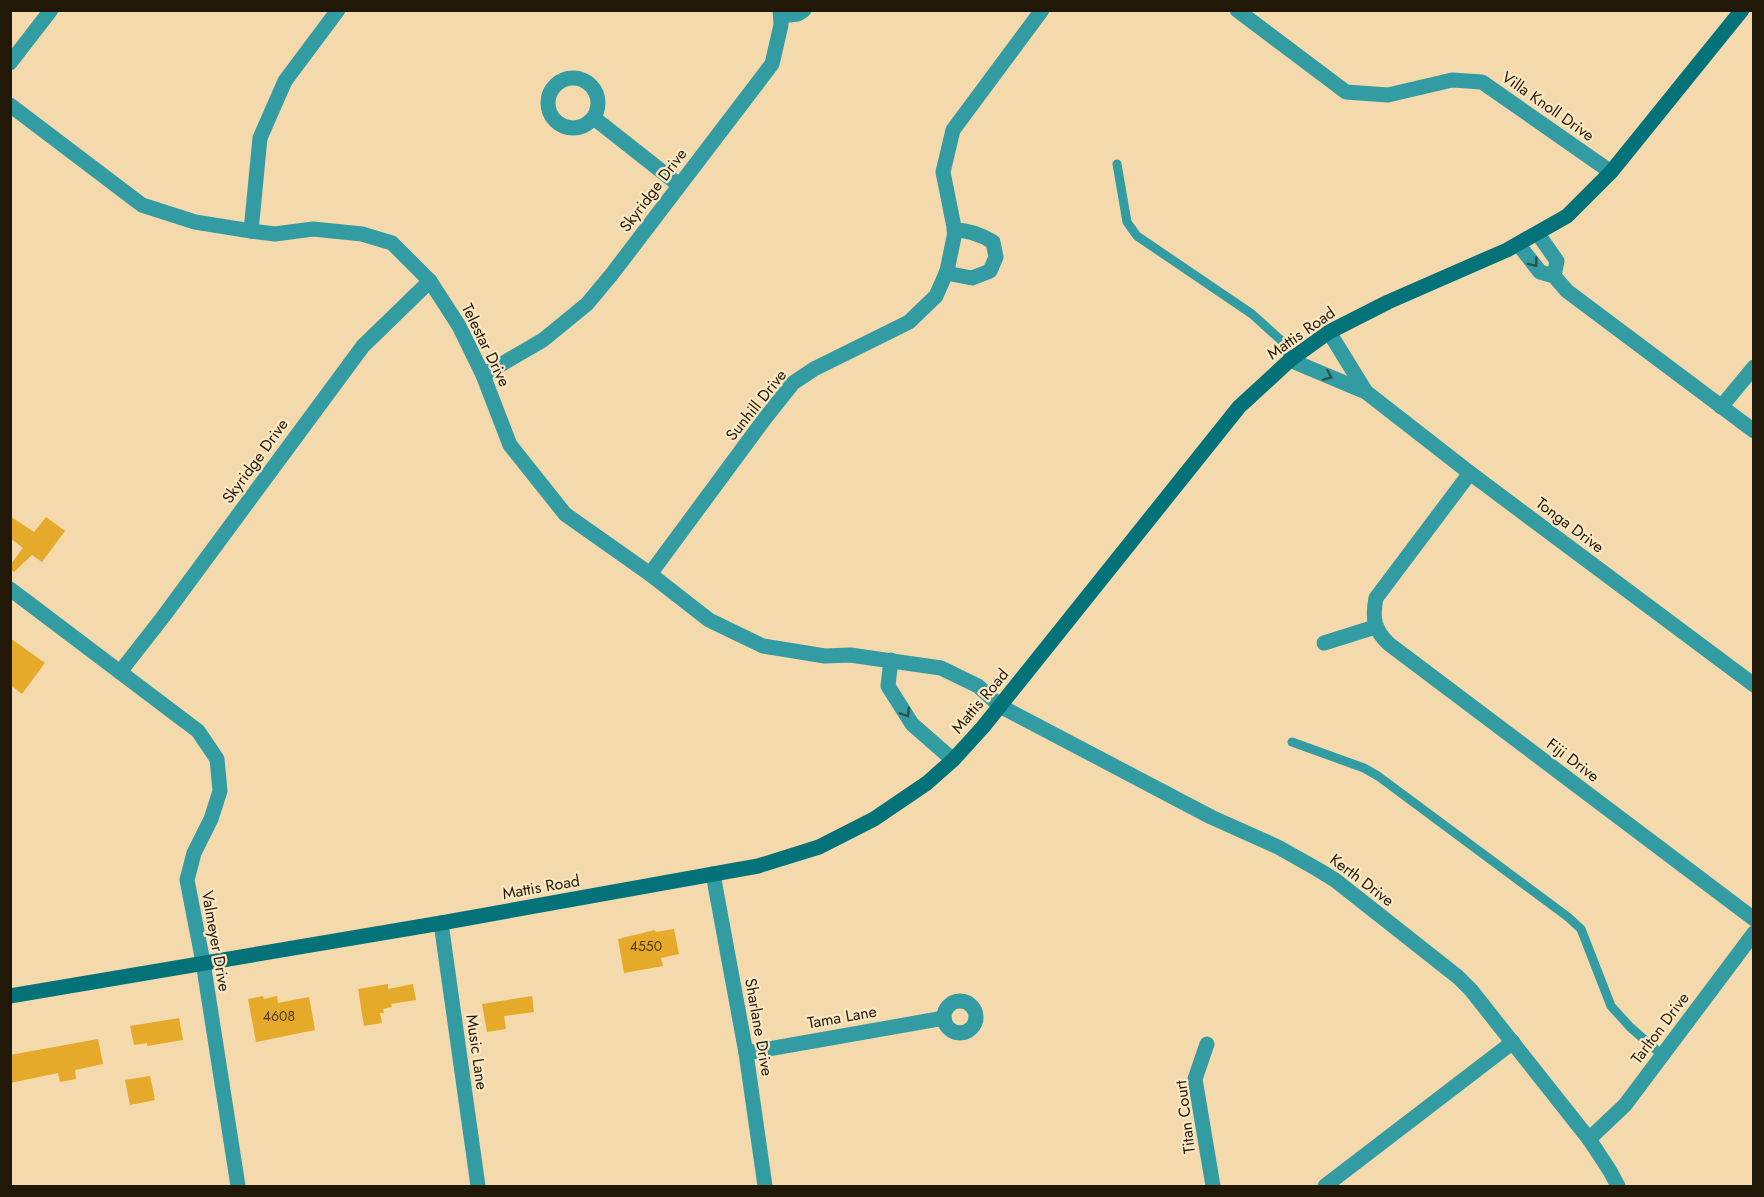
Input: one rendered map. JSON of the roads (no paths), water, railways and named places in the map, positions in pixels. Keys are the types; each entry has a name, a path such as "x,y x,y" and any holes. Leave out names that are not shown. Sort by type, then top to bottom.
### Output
{"main road":[{"name":"Mattis Road","path":"10,996 441,923 758,866 819,847 859,827 927,783 953,760 1000,706 1239,407 1290,360 1329,332 1388,302 1518,244 1567,216 1611,172 1742,10"}],"street":[{"path":"10,63 51,10"},
{"path":"251,231 261,138 285,81 338,10"},
{"name":"Skyridge Drive","path":"483,375 543,340 587,304 772,64 781,25 780,14 798,14 804,10"},
{"name":"Sunhill Drive","path":"650,574 793,383 814,369 909,322 936,296 946,273 954,230 943,172 953,130 1042,10"},
{"name":"Villa Knoll Drive","path":"1237,10 1346,92 1388,95 1452,81 1482,82 1611,172"},
{"name":"Telestar Drive","path":"10,105 142,205 195,222 251,231 275,234 313,229 372,237 392,243 430,281 459,326 483,375 510,445 566,514 650,574 709,620 763,646 825,656 891,660 941,668 978,686 1000,706"},
{"path":"594,118 679,185"},
{"path":"946,273 972,278 990,271 996,257 993,242 980,234 954,230"},
{"path":"1538,234 1557,261 1554,276"},
{"path":"1518,244 1540,272 1554,276 1567,291 1754,431"},
{"name":"Skyridge Drive","path":"120,672 363,346 430,281"},
{"name":"Tonga Drive","path":"1329,332 1366,392"},
{"name":"Tonga Drive","path":"1290,360 1366,392 1470,473 1754,685"},
{"path":"1721,407 1754,367"},
{"path":"1324,643 1375,627 1373,618 1376,598 1470,473"},
{"name":"Valmeyer Drive","path":"10,589 198,731 217,759 220,791 211,819 194,853 187,880 203,962 238,1186"},
{"name":"Fiji Drive","path":"1375,627 1389,644 1754,919"},
{"path":"891,660 888,686 912,724 953,760"},
{"name":"Kerth Drive","path":"1000,706 1211,817 1278,847 1335,880 1458,977 1481,1001 1589,1139 1618,1186"},
{"name":"Sharlane Drive","path":"713,874 746,1053 765,1186"},
{"name":"Music Lane","path":"441,923 478,1186"},
{"name":"Tarlton Drive","path":"1589,1139 1625,1104 1754,933"},
{"name":"Tama Lane","path":"746,1053 944,1018"},
{"path":"1325,1186 1514,1042"},
{"name":"Titan Court","path":"1207,1044 1196,1078 1213,1186"}],"lane":[{"path":"1117,164 1127,222 1137,236 1252,314 1283,342 1290,360"},
{"path":"1292,742 1364,768 1378,776 1568,917 1581,929 1611,1006 1630,1027 1662,1055"}]}
